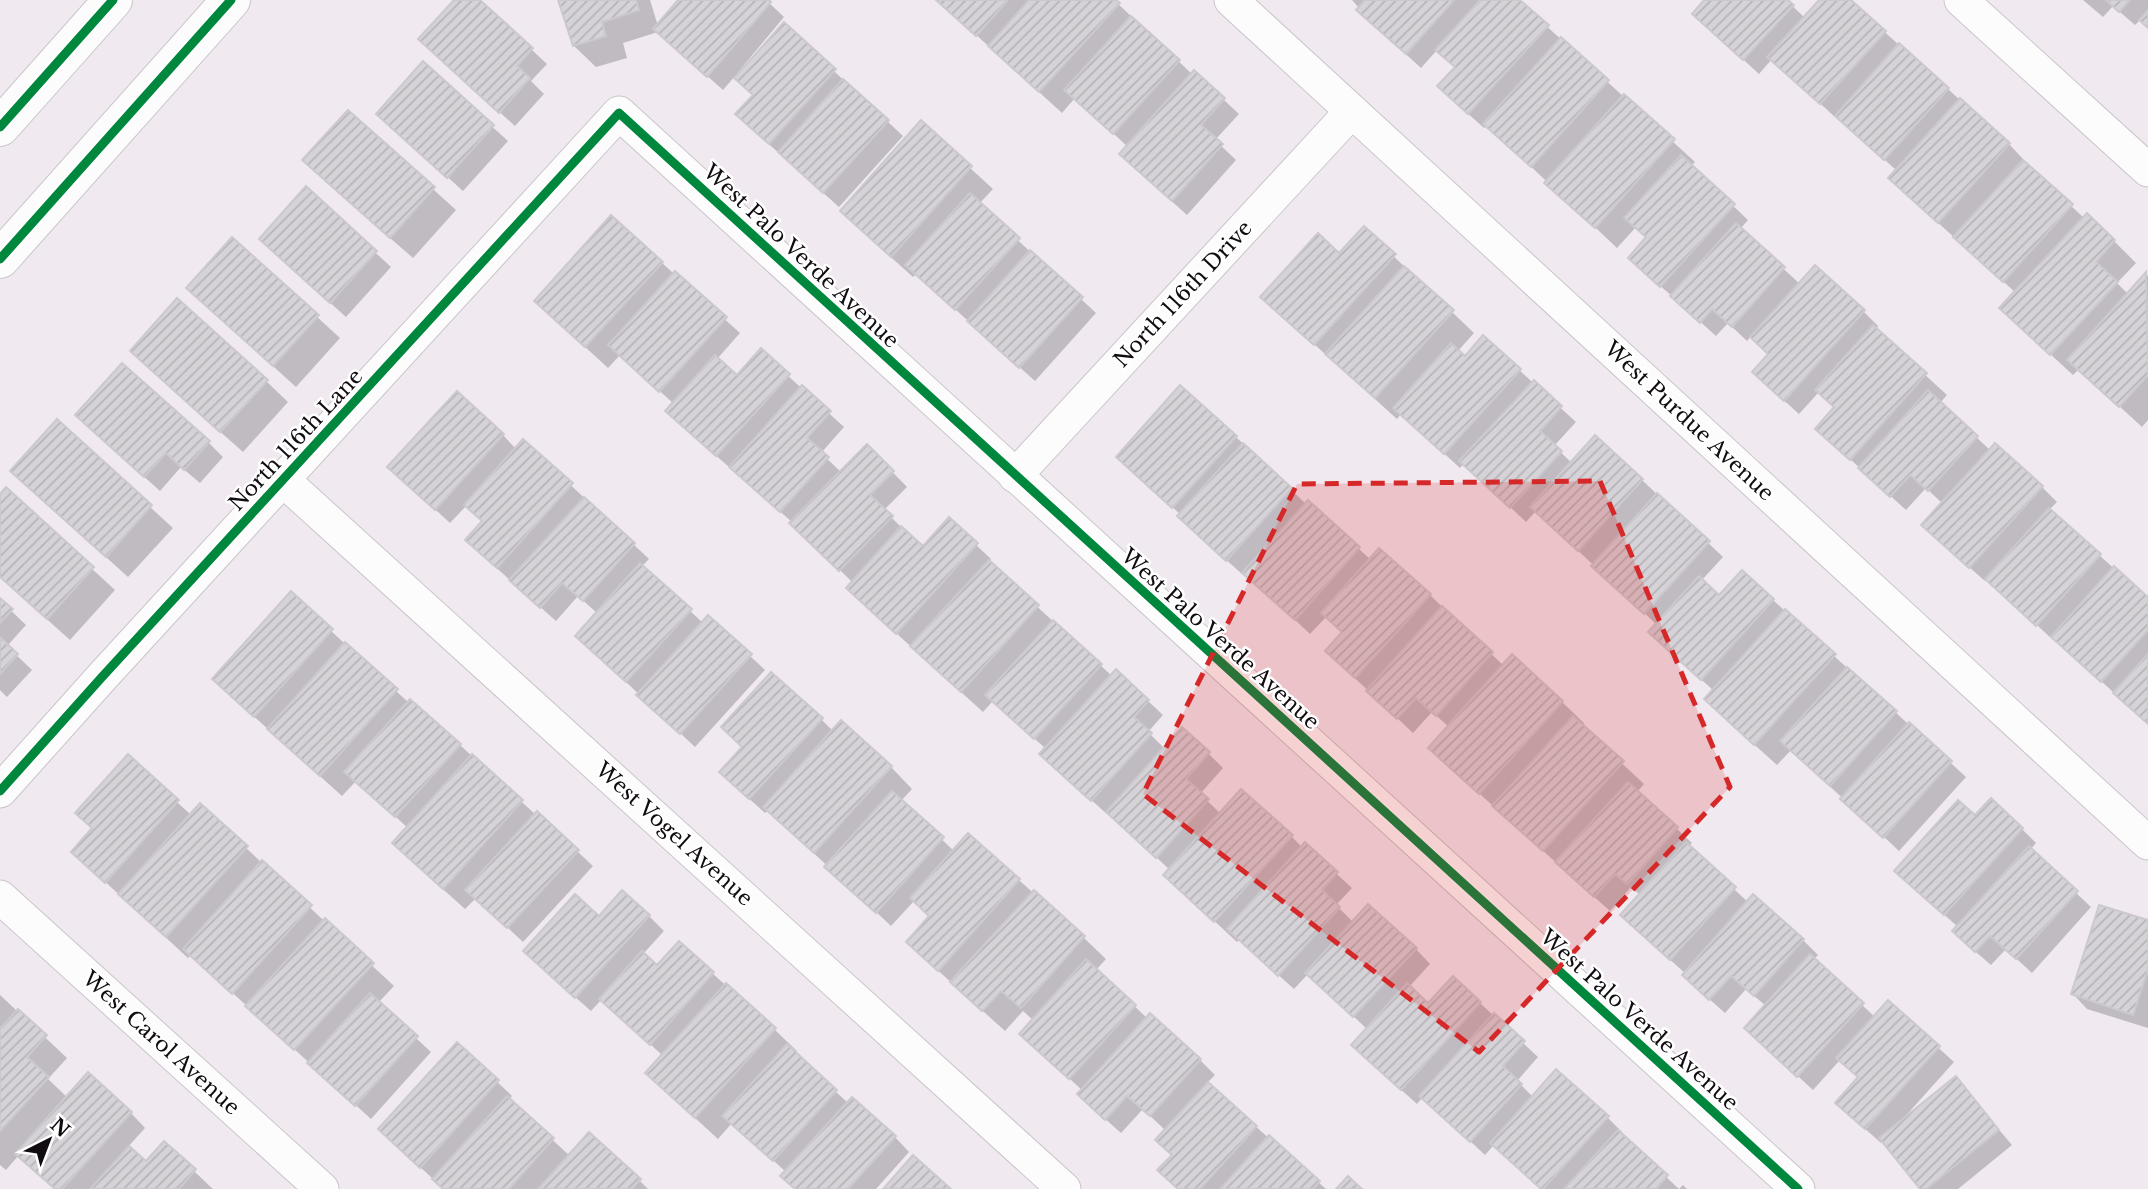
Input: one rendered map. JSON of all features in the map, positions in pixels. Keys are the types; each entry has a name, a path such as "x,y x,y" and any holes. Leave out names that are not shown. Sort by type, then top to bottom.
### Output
{"street":[{"path":"0,127 113,0"},
{"path":"0,259 231,0"},
{"name":"West Purdue Avenue","path":"1231,0 2148,843"},
{"path":"1961,0 2148,170"},
{"name":"North 116th Drive","path":"1016,476 1352,111"},
{"name":"West Palo Verde Avenue","path":"619,113 1798,1189"},
{"name":"North 116th Lane","path":"0,792 619,113"},
{"name":"West Vogel Avenue","path":"284,480 1064,1189"},
{"name":"West Carol Avenue","path":"0,897 322,1189"}],"highlighted area":[{"path":"1600,481 1730,787 1479,1052 1143,794 1297,484"}],"building":[{"path":"454,0 480,0 533,48 517,66 530,78 499,113 418,39"},
{"path":"558,0 636,0 639,10 602,22 606,36 573,46"},
{"path":"678,0 771,2 707,77 653,29"},
{"path":"936,0 1008,0 976,36"},
{"path":"1029,0 1116,0 1120,3 1039,92 988,46"},
{"path":"1365,0 1454,0 1406,54 1356,10"},
{"path":"1480,0 1520,0 1549,25 1468,114 1437,86 1455,67 1435,50"},
{"path":"1704,0 1788,0 1794,5 1743,60 1692,14"},
{"path":"1819,0 1851,0 1886,31 1820,104 1767,57"},
{"path":"2106,0 2130,0 2119,12"},
{"path":"2148,10 2148,28 2139,20"},
{"path":"1131,16 1180,60 1113,134 1064,90"},
{"path":"784,22 836,69 769,144 735,114 753,95 734,78"},
{"path":"1561,37 1609,80 1531,167 1483,124"},
{"path":"1899,43 1949,88 1884,160 1835,116"},
{"path":"423,61 494,125 447,178 376,114"},
{"path":"1194,70 1225,98 1201,125 1223,144 1172,201 1119,154"},
{"path":"843,79 889,120 823,193 778,152"},
{"path":"1624,94 1675,139 1595,228 1544,183"},
{"path":"1960,98 2010,143 1938,223 1888,178"},
{"path":"348,110 435,187 390,238 302,160"},
{"path":"921,120 972,166 891,257 840,211"},
{"path":"1681,155 1735,204 1660,287 1628,258 1646,237 1624,218"},
{"path":"2023,160 2073,204 2003,282 1953,237"},
{"path":"306,186 377,251 330,303 259,239"},
{"path":"970,193 1020,238 955,310 905,265"},
{"path":"2087,213 2115,240 2096,262 2118,282 2050,355 1999,308"},
{"path":"611,215 663,262 585,347 534,301"},
{"path":"1736,223 1785,267 1732,327 1712,309 1700,323 1670,296"},
{"path":"1364,226 1396,254 1314,345 1260,297 1318,233 1339,253"},
{"path":"232,237 319,315 273,366 186,288"},
{"path":"1030,250 1083,297 1019,368 967,321"},
{"path":"1815,265 1865,310 1784,401 1752,372 1768,354 1750,337"},
{"path":"1404,266 1454,310 1375,398 1325,354"},
{"path":"675,271 727,317 659,392 608,345"},
{"path":"2146,272 2148,375 2119,407 2067,360"},
{"path":"177,298 268,380 220,432 130,351"},
{"path":"1873,325 1927,373 1850,460 1815,429 1834,407 1815,390"},
{"path":"1483,335 1521,369 1444,454 1393,408 1451,343 1465,356"},
{"path":"761,348 790,374 716,456 665,411 715,355 737,375"},
{"path":"122,363 210,441 184,470 166,453 144,477 75,415"},
{"path":"1534,380 1562,406 1540,431 1562,451 1510,508 1459,461"},
{"path":"802,385 831,411 807,438 829,457 780,512 729,467"},
{"path":"1180,385 1237,436 1172,508 1116,457"},
{"path":"1928,390 1978,436 1928,491 1910,475 1890,497 1858,468"},
{"path":"457,391 504,434 435,510 387,467"},
{"path":"57,419 152,505 106,557 10,471"},
{"path":"1595,435 1643,479 1578,551 1530,507"},
{"path":"523,439 573,483 497,568 465,540 482,521 464,505"},
{"path":"1243,443 1292,488 1226,561 1177,516"},
{"path":"1995,443 2043,486 1969,568 1921,525"},
{"path":"867,444 894,471 870,495 893,516 839,571 789,523"},
{"path":"6,487 94,567 47,619 0,577 0,494"},
{"path":"1657,493 1710,541 1644,614 1591,566"},
{"path":"584,497 635,543 583,601 562,583 540,608 509,580"},
{"path":"1308,500 1360,547 1295,620 1242,573"},
{"path":"2049,508 2101,554 2036,626 1985,579"},
{"path":"949,517 978,543 896,634 846,588 901,526 923,546"},
{"path":"1379,548 1431,594 1355,678 1325,651 1342,632 1321,613"},
{"path":"989,560 1039,605 961,692 910,646"},
{"path":"640,563 692,609 626,682 575,636"},
{"path":"2114,566 2148,597 2148,630 2101,682 2051,637"},
{"path":"1742,570 1774,599 1701,680 1648,632 1699,576 1719,595"},
{"path":"291,591 333,629 254,717 212,679"},
{"path":"0,598 13,609 0,623"},
{"path":"1442,606 1493,652 1436,716 1416,698 1397,719 1366,691"},
{"path":"1785,609 1836,654 1754,745 1704,699"},
{"path":"708,615 752,654 680,734 636,695"},
{"path":"1053,620 1102,664 1034,739 985,695"},
{"path":"0,637 18,654 0,674"},
{"path":"345,642 398,689 320,776 267,729"},
{"path":"1512,654 1563,701 1479,794 1428,748"},
{"path":"2148,654 2148,724 2113,693"},
{"path":"1847,667 1897,711 1830,786 1780,741"},
{"path":"1116,669 1149,700 1134,717 1152,733 1091,801 1039,754"},
{"path":"771,672 823,718 749,799 719,772 742,747 721,727"},
{"path":"410,699 461,744 395,817 344,772"},
{"path":"1573,716 1624,761 1543,851 1492,806"},
{"path":"841,720 892,766 814,853 763,807"},
{"path":"1909,722 1952,761 1883,838 1840,799"},
{"path":"1182,727 1210,752 1186,779 1209,799 1156,858 1106,812"},
{"path":"128,754 179,800 105,883 71,852 92,828 75,813"},
{"path":"472,754 523,800 443,889 392,843"},
{"path":"1628,782 1678,827 1627,884 1615,874 1594,897 1555,862"},
{"path":"1241,789 1293,835 1214,922 1163,875"},
{"path":"892,791 944,837 876,913 824,867"},
{"path":"1991,798 2023,828 1944,915 1894,871 1958,800 1975,815"},
{"path":"200,803 248,846 166,937 118,894"},
{"path":"537,811 579,850 507,928 465,890"},
{"path":"968,833 1020,879 938,971 906,942 929,916 910,898"},
{"path":"1305,842 1338,872 1322,890 1340,907 1278,976 1227,929"},
{"path":"1686,842 1736,887 1670,960 1620,915"},
{"path":"2029,846 2078,891 2016,959 1990,936 1975,952 1952,931"},
{"path":"262,860 312,905 232,994 183,949"},
{"path":"622,890 650,915 575,998 523,951 575,894 599,916"},
{"path":"1034,890 1085,936 1021,1008 1001,991 982,1011 950,982"},
{"path":"1753,894 1804,939 1754,996 1731,976 1709,1000 1682,975"},
{"path":"1368,904 1417,948 1353,1017 1305,973"},
{"path":"2099,905 2148,920 2148,969 2133,1015 2071,994"},
{"path":"325,918 374,963 294,1050 245,1006"},
{"path":"679,941 714,972 650,1045 599,999 642,951 657,965"},
{"path":"1810,954 1864,1003 1797,1077 1744,1028"},
{"path":"1086,959 1136,1005 1069,1079 1019,1034"},
{"path":"1453,976 1481,1002 1401,1090 1351,1045 1407,983 1428,1003"},
{"path":"726,983 776,1028 695,1118 645,1073"},
{"path":"370,993 418,1036 355,1106 307,1063"},
{"path":"1888,1000 1940,1046 1865,1129 1835,1103 1858,1077 1836,1058"},
{"path":"18,1009 47,1035 27,1057 49,1077 0,1131 0,1029"},
{"path":"1150,1013 1201,1059 1150,1116 1127,1096 1105,1120 1077,1094"},
{"path":"1494,1013 1525,1041 1503,1066 1522,1084 1470,1142 1419,1096"},
{"path":"457,1042 499,1080 420,1168 378,1129"},
{"path":"787,1044 837,1090 773,1161 722,1116"},
{"path":"1556,1069 1609,1116 1541,1189 1490,1143"},
{"path":"88,1072 132,1112 62,1189 55,1189 15,1154"},
{"path":"1956,1076 1999,1130 1926,1189 1920,1189 1879,1138"},
{"path":"1208,1082 1257,1126 1200,1189 1178,1189 1157,1170 1172,1155 1155,1140"},
{"path":"507,1096 554,1138 509,1189 443,1189 432,1179"},
{"path":"852,1097 896,1136 848,1189 795,1189 780,1176"},
{"path":"1618,1130 1668,1175 1656,1189 1564,1189"},
{"path":"589,1132 641,1179 632,1189 538,1189"},
{"path":"1269,1135 1320,1181 1313,1189 1220,1189"},
{"path":"164,1141 196,1169 179,1189 90,1189 129,1146 146,1161"},
{"path":"913,1155 951,1189 883,1189"},
{"path":"1348,1176 1362,1189 1336,1189"}],"cycle path":[{"path":"0,127 113,0"},
{"path":"0,259 231,0"},
{"path":"0,791 619,113 1798,1189"}]}
